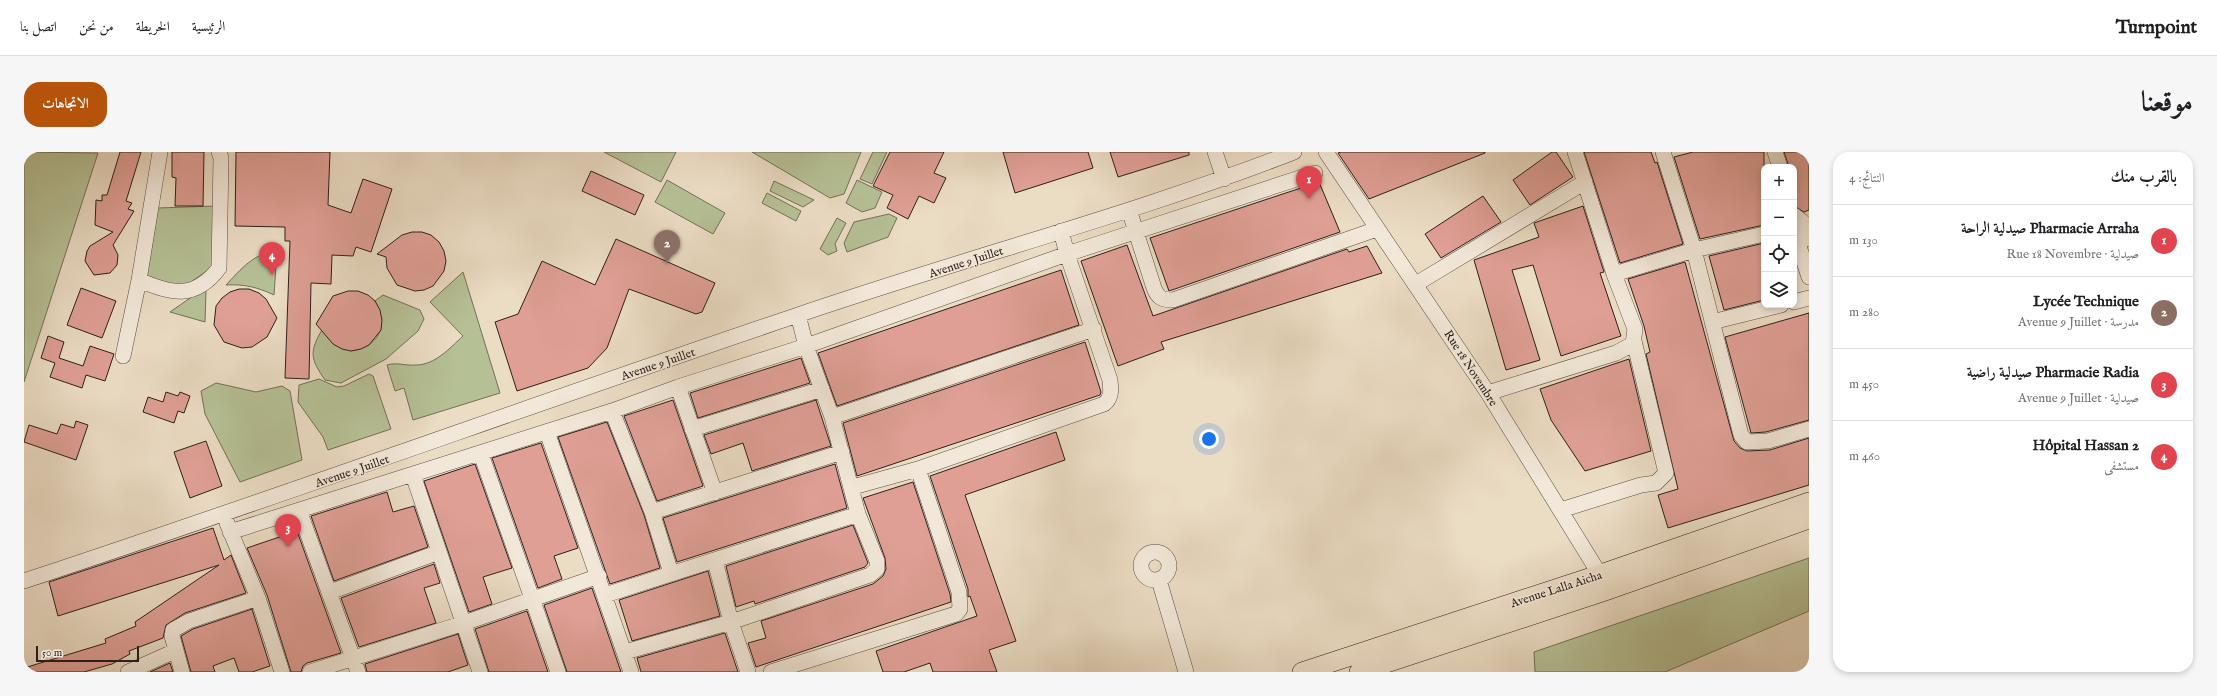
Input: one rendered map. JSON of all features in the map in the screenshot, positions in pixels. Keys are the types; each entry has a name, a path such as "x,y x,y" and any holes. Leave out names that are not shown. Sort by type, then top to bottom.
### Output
{"main road":[{"name":"Avenue Lalla Aicha","path":"1359,672 1604,582 1809,502"},
{"name":"Avenue Lalla Aicha","path":"1302,672 1809,519"}],"street":[{"path":"123,356 139,280 160,152"},
{"path":"139,280 169,292 183,292 199,286 214,275 219,268 221,158 219,152"},
{"path":"1215,152 1224,179"},
{"name":"Avenue 9 Juillet","path":"24,582 224,516 798,314 1130,210 1224,179 1294,152"},
{"name":"Rue 18 Novembre","path":"1326,152 1416,284 1488,394 1604,582"},
{"path":"1560,510 1656,483 1666,473 1634,341 1635,329 1614,274 1575,152"},
{"path":"1663,152 1694,250 1744,440 1751,443 1758,443 1809,429"},
{"path":"1775,152 1779,164"},
{"path":"230,532 481,454 612,411 678,387 806,346 1067,254 1315,173"},
{"path":"1416,284 1585,182"},
{"path":"1130,210 1157,296 1167,300 1173,300 1377,228"},
{"path":"1799,224 1809,239"},
{"path":"1799,224 1809,277"},
{"path":"853,488 918,468 1104,404 1109,400 1111,392 1110,380 1094,329 1067,254 1061,232"},
{"path":"1614,274 1694,250 1761,235"},
{"path":"1797,301 1809,298"},
{"path":"1712,322 1769,308"},
{"path":"625,652 731,622 873,573 877,570 877,561 858,514 853,488 832,417 806,346 798,314"},
{"path":"832,417 1094,329"},
{"path":"1488,394 1616,353 1630,346 1634,341"},
{"path":"678,387 692,430 716,492"},
{"path":"692,430 822,389"},
{"path":"612,411 652,512 671,573"},
{"path":"547,432 599,576 631,672"},
{"path":"652,512 842,452"},
{"path":"481,454 558,672"},
{"path":"771,672 956,614 960,609 959,592 918,468"},
{"path":"413,475 480,672"},
{"path":"299,510 330,592 355,665"},
{"path":"605,595 858,514"},
{"path":"224,516 258,598 279,671"},
{"path":"330,592 439,552"},
{"path":"715,561 731,622 748,672"},
{"path":"310,672 355,665 464,623 599,576"},
{"path":"1159,580 1186,672"},
{"path":"182,672 175,652 172,632 176,627 258,598"},
{"path":"128,672 175,652"}],"green space":[{"path":"24,152 98,153 24,382"},
{"path":"604,152 676,152 661,182"},
{"path":"752,152 861,152 844,194 830,198"},
{"path":"873,152 887,152 872,184 860,179"},
{"path":"667,180 725,213 713,234 655,202"},
{"path":"857,180 882,192 875,208 862,212 846,203"},
{"path":"774,181 814,200 803,207 770,191"},
{"path":"767,193 801,211 796,221 762,203"},
{"path":"215,206 218,263 178,291 147,275 158,208"},
{"path":"889,214 897,218 888,237 847,252 844,243 854,222"},
{"path":"837,218 846,223 835,244 837,251 828,255 820,249"},
{"path":"277,251 274,295 250,287 226,285 242,268 255,258 269,252"},
{"path":"463,272 500,393 413,420 404,388 395,391 387,365 416,365 430,362 442,355 463,336 430,302"},
{"path":"206,290 205,322 170,312 196,294"},
{"path":"383,295 420,310 424,319 418,331 386,359 341,383 325,380 316,366 313,355 315,343 323,328 351,351 361,349 369,345 379,334 381,327 379,310 375,301"},
{"path":"369,374 373,376 391,429 328,450 323,437 298,402 299,385 319,379 337,387 344,386"},
{"path":"216,383 256,392 282,386 290,391 302,460 240,482 205,414 201,391"},
{"path":"1809,558 1809,611 1665,672 1535,672 1534,652"}],"building":[{"path":"120,152 141,152 126,201 132,203 128,209 134,211 113,245 118,255 117,265 110,273 94,275 85,261 87,251 90,246 113,232 95,225 96,200 102,201 102,195 107,195"},
{"path":"172,152 204,152 203,206 175,206 176,178 172,177"},
{"path":"236,152 330,152 328,205 351,213 363,179 392,189 371,252 356,247 353,256 332,255 331,284 311,283 309,379 285,378 290,241 285,241 285,227 235,226"},
{"path":"890,152 944,152 934,173 946,178 934,203 919,196 908,219 887,208 893,195 873,186"},
{"path":"1003,152 1088,152 1093,168 1015,193"},
{"path":"1110,152 1189,152 1189,155 1118,177"},
{"path":"1552,152 1556,152 1573,177 1530,205 1513,180"},
{"path":"1584,152 1651,152 1655,163 1657,162 1683,244 1620,263"},
{"path":"1693,152 1764,152 1764,164 1761,164 1761,226 1700,239 1674,157"},
{"path":"1784,152 1809,152 1809,210 1804,212 1797,208 1797,164 1788,164"},
{"path":"1338,153 1485,153 1369,199"},
{"path":"591,171 644,195 635,215 582,191"},
{"path":"1319,182 1340,232 1169,291 1150,238"},
{"path":"1483,196 1501,222 1441,258 1425,234"},
{"path":"1583,206 1604,272 1600,273 1621,336 1561,356 1533,265 1512,270 1540,360 1506,370 1474,260 1539,237 1534,223"},
{"path":"412,232 422,232 431,235 439,242 444,251 446,261 444,271 433,286 424,290 415,291 397,285 387,268 386,257 377,254 402,235"},
{"path":"616,239 715,283 702,312 696,314 629,289 607,348 588,368 517,391 495,322 518,314 542,261 595,285"},
{"path":"1761,244 1761,301 1724,310 1709,256"},
{"path":"1127,245 1153,316 1347,249 1349,252 1367,246 1382,273 1161,342 1164,349 1118,366 1081,261"},
{"path":"1685,262 1734,441 1740,448 1747,451 1770,450 1809,438 1809,485 1668,528 1658,495 1678,489 1646,354 1650,352 1644,326 1628,279"},
{"path":"1061,270 1079,325 837,406 818,353"},
{"path":"81,288 116,301 102,338 67,325"},
{"path":"239,289 249,289 259,293 266,299 277,318 267,337 252,347 242,348 224,342 214,325 216,306 222,298 230,292"},
{"path":"348,291 358,291 368,295 375,301 380,310 382,320 381,330 369,345 361,349 351,351 342,349 333,344 316,324 333,296"},
{"path":"1809,313 1809,420 1766,432 1751,433 1725,337"},
{"path":"48,336 64,342 59,358 83,366 90,346 114,354 105,381 86,375 82,388 50,377 55,363 41,358"},
{"path":"1085,342 1101,392 1100,395 857,476 843,423"},
{"path":"801,358 810,383 698,418 690,393"},
{"path":"1629,359 1651,451 1585,471 1551,420 1540,389"},
{"path":"166,392 178,396 180,392 190,396 184,413 178,411 174,423 143,412 148,397 163,402"},
{"path":"673,400 703,486 657,501 624,416"},
{"path":"816,400 831,446 752,471 743,443 711,454 704,435"},
{"path":"76,421 88,425 76,460 24,442 29,425 57,434 61,424 74,428"},
{"path":"607,422 644,515 660,568 610,584 558,437"},
{"path":"1056,432 1065,460 965,495 1016,641 989,650 997,672 933,672 930,663 904,672 883,672 876,651 977,616 970,596 968,597 968,589 930,476"},
{"path":"206,441 222,486 190,498 174,452"},
{"path":"541,443 578,548 554,556 562,579 538,588 492,458"},
{"path":"475,464 512,568 483,577 492,604 469,612 424,481"},
{"path":"835,464 847,508 677,562 663,518"},
{"path":"913,482 950,594 951,602 756,667 748,643 766,638 761,621 873,584 883,576 886,569 885,558 863,498"},
{"path":"387,492 393,512 414,506 428,547 334,581 311,516"},
{"path":"853,525 868,563 865,567 755,604 754,601 736,607 726,566"},
{"path":"213,528 224,560 231,555 246,593 185,613 166,625 163,638 129,651 130,654 112,664 84,672 24,672 24,668 106,643 105,639 136,626 135,622 219,565 58,616 49,582"},
{"path":"297,531 341,653 307,663 303,666 301,672 291,672 267,595 247,548"},
{"path":"434,564 440,583 424,588 436,623 359,647 341,598"},
{"path":"708,571 720,616 632,641 619,600"},
{"path":"592,588 621,672 567,672 544,605"},
{"path":"252,609 270,666 252,672 239,672 234,658 213,666 215,672 191,672 181,636 193,629"},
{"path":"527,611 548,672 489,672 475,629"},
{"path":"725,633 738,672 641,672 637,658"},
{"path":"458,634 468,665 448,672 367,672 365,664"},
{"path":"170,663 173,672 150,672"}],"place":[{"name":"Pharmacie Arraha صيدلية الراحة","path":"1309,199"},
{"name":"Lycée Technique","path":"667,263"},
{"name":"Hôpital Hassan 2","path":"272,275"},
{"name":"Pharmacie Radia صيدلية راضية","path":"288,547"}]}
